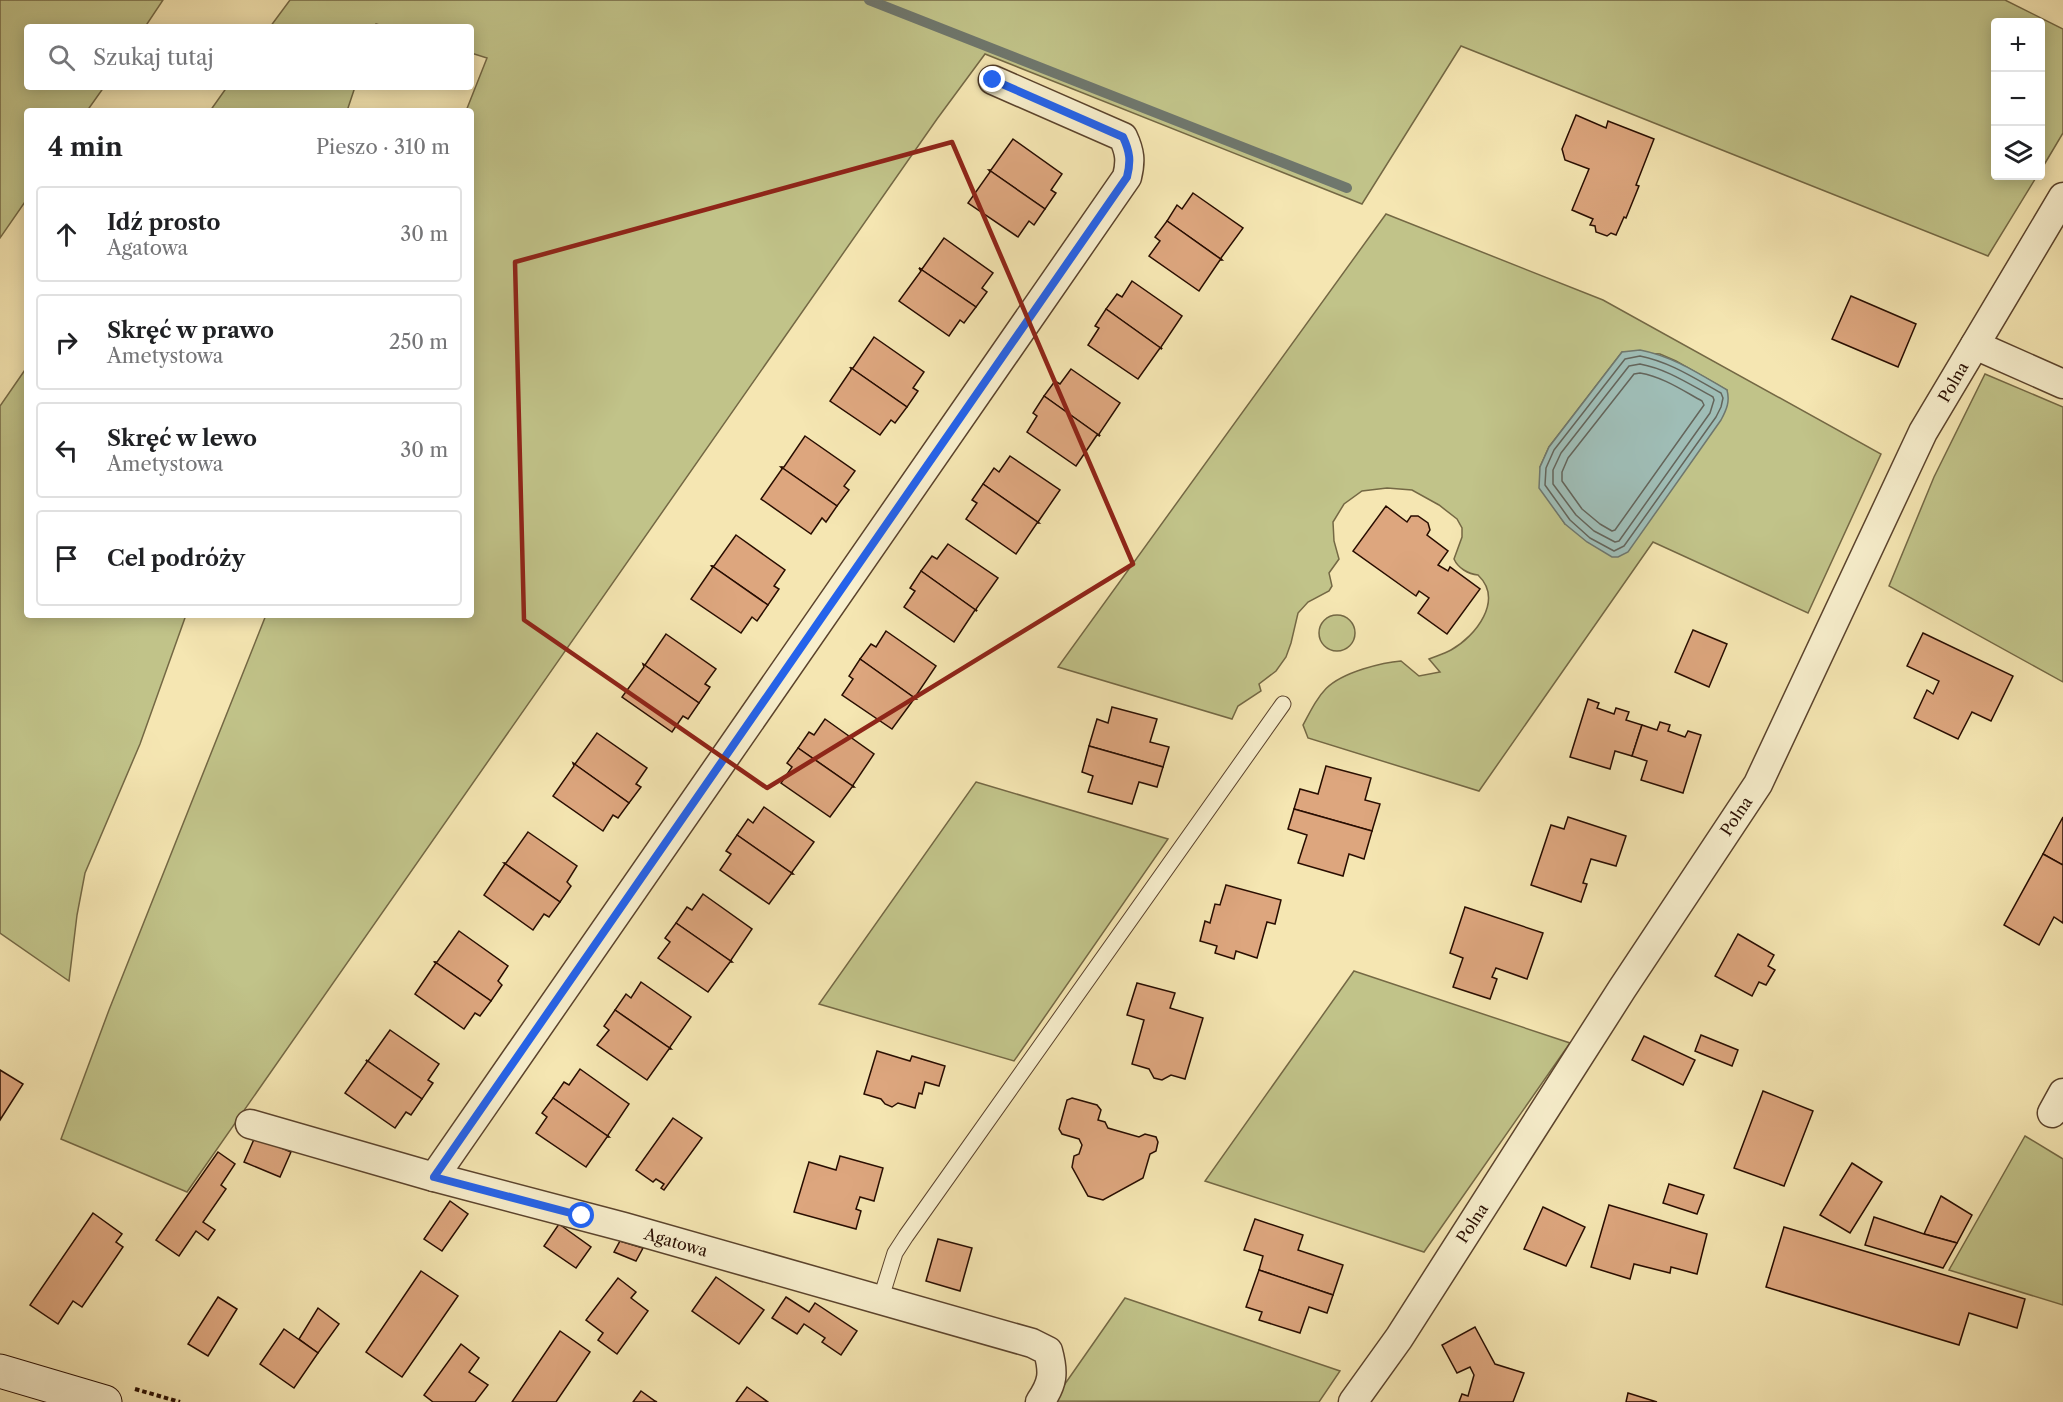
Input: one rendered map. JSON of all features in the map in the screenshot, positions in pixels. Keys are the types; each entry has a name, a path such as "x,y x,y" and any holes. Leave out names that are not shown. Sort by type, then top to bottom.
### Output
{"street":[{"path":"434,1177 1127,177 1130,151 1123,137 993,80"},
{"name":"Polna","path":"1353,1402 1399,1338 1616,999 1758,784 1923,432 2063,197"},
{"path":"1975,345 2063,384"},
{"name":"Agatowa","path":"250,1124 1032,1343 1048,1351 1052,1365 1052,1377 1048,1390 1040,1402"},
{"path":"0,1371 105,1402"}],"lane":[{"path":"880,1301 895,1253 906,1236 1283,705"}],"highlighted area":[{"path":"952,142 1133,564 767,788 524,620 515,262"}],"green space":[{"path":"0,0 163,0 147,24 24,24 24,90 102,90 89,108 24,108 24,203 0,238"},
{"path":"290,0 2005,0 2041,18 1991,18 1991,180 2035,180 1988,256 1461,46 1362,204 985,54 937,119 187,1192 61,1139 109,1010 265,618 474,618 474,108 467,108 487,58 474,54 474,24 272,24"},
{"path":"2045,20 2063,29 2063,133 2045,163"},
{"path":"225,90 354,90 348,108 212,108"},
{"path":"1386,214 1603,300 1881,454 1808,613 1653,542 1479,791 1308,738 1303,725 1326,689 1351,673 1401,661 1419,676 1440,672 1429,659 1460,644 1484,617 1488,595 1485,585 1478,575 1464,570 1454,559 1462,537 1462,528 1457,519 1439,505 1412,490 1387,488 1362,491 1344,504 1333,522 1334,541 1339,559 1329,573 1332,586 1329,591 1308,602 1298,613 1286,657 1276,671 1259,684 1261,691 1238,706 1232,719 1058,667","holes":["1622,352 1660,354 1727,390 1565,524 1553,506 1540,467 1549,447"]},
{"path":"24,371 24,618 185,618 140,744 85,873 69,981 0,933 0,406"},
{"path":"1985,374 2063,407 2063,682 1889,586 1934,477"},
{"path":"1337,615 1350,620 1355,633 1350,646 1337,651 1324,646 1319,633 1324,620"},
{"path":"976,782 1168,839 1014,1061 819,1004"},
{"path":"1354,971 1570,1043 1424,1252 1205,1181"},
{"path":"2025,1136 2063,1159 2063,1305 1949,1270"},
{"path":"1125,1298 1340,1371 1319,1402 1053,1401"}],"water":[{"path":"1640,350 1674,361 1706,377 1727,390 1728,401 1721,420 1628,552 1612,557 1587,542 1565,524 1539,488 1540,467 1549,447 1622,352"}],"building":[{"path":"1576,115 1606,128 1608,121 1654,139 1636,185 1639,186 1626,218 1624,217 1616,235 1611,233 1607,236 1596,232 1595,226 1590,225 1593,219 1572,210 1589,169 1565,160 1562,149"},
{"path":"1013,139 1062,174 1051,190 1056,193 1045,209 989,170"},
{"path":"989,170 1045,209 1034,225 1029,221 1018,237 968,203 990,172"},
{"path":"1193,193 1243,228 1221,258 1222,260 1167,221 1177,205 1182,209"},
{"path":"1167,221 1222,260 1199,291 1149,256 1160,241 1155,237"},
{"path":"944,238 993,273 982,288 987,292 976,307 919,268 922,269"},
{"path":"919,268 976,307 964,323 960,320 949,336 899,301 921,271"},
{"path":"1132,281 1182,316 1161,347 1162,349 1106,309 1117,294 1122,297"},
{"path":"1851,296 1916,324 1898,367 1832,339"},
{"path":"1106,309 1162,349 1160,348 1138,379 1088,345 1099,328 1095,326"},
{"path":"874,337 924,372 913,388 918,391 907,407 851,368"},
{"path":"851,368 907,407 895,423 891,420 880,435 830,401"},
{"path":"1071,369 1120,403 1099,434 1100,436 1044,396 1055,381 1060,384"},
{"path":"1044,396 1100,436 1097,435 1076,466 1027,432 1037,416 1033,413"},
{"path":"805,436 855,471 844,486 849,490 837,506 781,467 784,467"},
{"path":"1010,456 1060,490 1039,523 983,484 994,468 999,472"},
{"path":"781,467 837,506 826,522 822,518 811,534 761,499 782,469"},
{"path":"983,484 1039,523 1016,554 966,519 977,503 972,500"},
{"path":"1386,506 1407,522 1411,516 1418,516 1428,523 1430,530 1427,535 1448,551 1438,565 1448,571 1450,567 1480,589 1447,634 1418,613 1429,598 1419,591 1416,596 1353,551"},
{"path":"736,535 785,570 774,586 779,589 768,605 712,566"},
{"path":"948,544 998,578 976,609 977,611 921,571 932,556 937,559"},
{"path":"712,566 768,605 757,621 752,617 741,633 691,599 713,567"},
{"path":"921,571 977,611 975,610 954,642 904,607 915,591 910,588"},
{"path":"1693,630 1727,644 1709,687 1675,672"},
{"path":"886,631 936,666 915,697 916,699 860,659 871,644 876,647"},
{"path":"1923,633 2013,676 1991,721 1972,712 1958,739 1914,718 1927,690 1933,694 1939,681 1907,666"},
{"path":"666,634 716,669 705,684 710,687 699,703 643,664 645,665"},
{"path":"860,659 916,699 892,729 842,695 853,679 849,676"},
{"path":"643,664 699,703 688,719 683,716 672,732 622,697 644,667"},
{"path":"1588,699 1599,703 1597,708 1614,714 1616,708 1629,712 1626,720 1642,725 1632,756 1615,751 1610,769 1570,757"},
{"path":"1112,707 1157,719 1150,742 1169,747 1163,767 1089,746 1097,719 1108,723"},
{"path":"825,719 874,754 853,785 854,787 798,748 809,732 814,735"},
{"path":"1660,722 1670,725 1668,731 1685,737 1688,731 1701,735 1683,793 1641,780 1647,761 1632,756 1642,725 1657,730"},
{"path":"597,733 647,768 636,784 641,787 629,803 573,763 575,764"},
{"path":"1089,746 1163,767 1157,787 1139,782 1132,804 1088,792 1093,776 1082,772"},
{"path":"798,748 854,787 830,817 781,783 792,767 787,763"},
{"path":"573,763 629,803 618,818 613,815 603,831 553,796 574,766"},
{"path":"1326,766 1371,778 1365,800 1380,804 1372,831 1294,809 1300,789 1318,794"},
{"path":"764,807 814,842 792,872 793,874 737,835 748,819 753,823"},
{"path":"1294,809 1372,831 1364,859 1349,854 1343,876 1298,863 1307,835 1288,829"},
{"path":"1568,817 1626,836 1616,866 1591,859 1583,883 1587,884 1581,902 1531,885 1551,825 1564,829"},
{"path":"2063,817 2063,865 2043,854"},
{"path":"528,832 577,866 567,882 571,886 560,902 504,863"},
{"path":"737,835 793,874 769,904 720,870 731,854 726,851"},
{"path":"2043,854 2063,865 2063,923 2054,917 2039,945 2004,925"},
{"path":"504,863 560,902 549,917 544,914 533,930 484,895"},
{"path":"1226,885 1281,900 1275,924 1267,922 1257,958 1236,951 1234,959 1215,953 1217,946 1200,941 1205,921 1210,923 1215,904 1220,905"},
{"path":"703,894 752,929 731,960 732,962 676,923 687,907 692,910"},
{"path":"1465,907 1543,933 1527,979 1496,968 1492,977 1497,979 1490,999 1453,987 1463,958 1450,953"},
{"path":"676,923 732,962 708,992 658,958 670,942 665,938"},
{"path":"459,931 508,966 498,981 502,985 491,1001 435,962"},
{"path":"1738,934 1774,955 1768,966 1775,970 1766,985 1759,982 1752,996 1715,976"},
{"path":"435,962 491,1001 480,1016 475,1013 464,1029 415,994 436,963"},
{"path":"641,982 691,1017 670,1047 671,1049 615,1010 626,994 631,998"},
{"path":"1137,983 1175,993 1170,1008 1203,1018 1185,1079 1171,1075 1162,1080 1154,1078 1149,1069 1132,1064 1144,1020 1127,1015"},
{"path":"615,1010 671,1049 647,1080 597,1045 609,1030 604,1026"},
{"path":"390,1030 439,1064 428,1080 433,1083 422,1099 366,1060 368,1061"},
{"path":"1701,1035 1738,1050 1732,1066 1695,1051"},
{"path":"1644,1036 1695,1060 1683,1085 1632,1060"},
{"path":"877,1051 910,1061 912,1056 945,1066 939,1086 925,1082 915,1108 898,1103 892,1107 881,1099 864,1094"},
{"path":"366,1060 422,1099 411,1115 406,1112 395,1128 345,1093 367,1062"},
{"path":"580,1069 629,1104 608,1135 609,1137 553,1098 564,1082 569,1085"},
{"path":"0,1070 23,1084 0,1120"},
{"path":"1763,1091 1813,1111 1784,1186 1734,1168"},
{"path":"553,1098 609,1137 586,1167 536,1133 547,1117 542,1113"},
{"path":"1072,1098 1097,1105 1101,1110 1098,1120 1105,1122 1108,1128 1139,1137 1145,1134 1156,1137 1158,1142 1156,1151 1150,1154 1143,1178 1103,1200 1088,1196 1072,1167 1074,1156 1079,1154 1082,1145 1079,1139 1062,1134 1059,1129 1067,1100"},
{"path":"673,1118 702,1138 664,1190 661,1188 664,1184 656,1179 653,1182 636,1170"},
{"path":"255,1137 291,1152 280,1177 244,1162"},
{"path":"218,1152 235,1164 221,1185 226,1189 203,1222 215,1230 208,1240 196,1231 179,1256 156,1240"},
{"path":"840,1156 883,1168 874,1201 860,1197 856,1209 861,1211 856,1229 794,1212 809,1162 836,1170"},
{"path":"1852,1163 1882,1182 1850,1233 1820,1215"},
{"path":"1669,1184 1704,1195 1697,1214 1663,1203"},
{"path":"1941,1196 1972,1215 1957,1243 1924,1234"},
{"path":"450,1201 468,1214 442,1251 424,1239"},
{"path":"1609,1205 1707,1234 1697,1274 1671,1267 1670,1273 1634,1264 1630,1279 1591,1267"},
{"path":"1543,1207 1585,1227 1566,1266 1524,1249"},
{"path":"93,1213 122,1234 116,1242 123,1247 82,1307 73,1301 58,1324 30,1305"},
{"path":"1874,1217 1957,1243 1943,1268 1865,1245"},
{"path":"1255,1219 1303,1235 1298,1250 1343,1265 1333,1295 1259,1270 1263,1256 1244,1250"},
{"path":"559,1224 591,1247 576,1268 544,1246"},
{"path":"1784,1227 2025,1299 2017,1328 1969,1313 1959,1345 1766,1287"},
{"path":"938,1239 972,1248 960,1291 926,1281"},
{"path":"620,1241 643,1248 636,1261 614,1252"},
{"path":"1259,1270 1333,1295 1327,1313 1309,1307 1300,1333 1259,1320 1262,1312 1246,1307"},
{"path":"421,1271 458,1296 402,1377 366,1352"},
{"path":"716,1277 764,1310 739,1344 692,1311"},
{"path":"618,1278 636,1292 631,1298 648,1311 617,1354 598,1340 603,1333 586,1320"},
{"path":"218,1297 237,1309 208,1356 188,1344"},
{"path":"786,1297 809,1312 815,1303 857,1331 841,1355 822,1342 825,1338 804,1324 797,1334 772,1318"},
{"path":"318,1308 339,1324 318,1353 299,1339"},
{"path":"1475,1327 1495,1364 1524,1373 1513,1402 1459,1402 1462,1394 1468,1396 1474,1375 1470,1367 1457,1373 1442,1345"},
{"path":"284,1329 318,1353 294,1388 260,1364"},
{"path":"560,1331 590,1352 556,1402 512,1402"},
{"path":"461,1344 479,1358 469,1372 488,1385 475,1402 433,1402 424,1395"},
{"path":"747,1387 768,1402 736,1402"},
{"path":"641,1391 655,1401 657,1402 633,1402"},
{"path":"1628,1393 1657,1402 1626,1402"}],"waterway":[{"path":"869,0 1347,188"}],"route":[{"path":"582,1216 434,1177 1127,177 1130,151 1123,137 993,80"}]}
